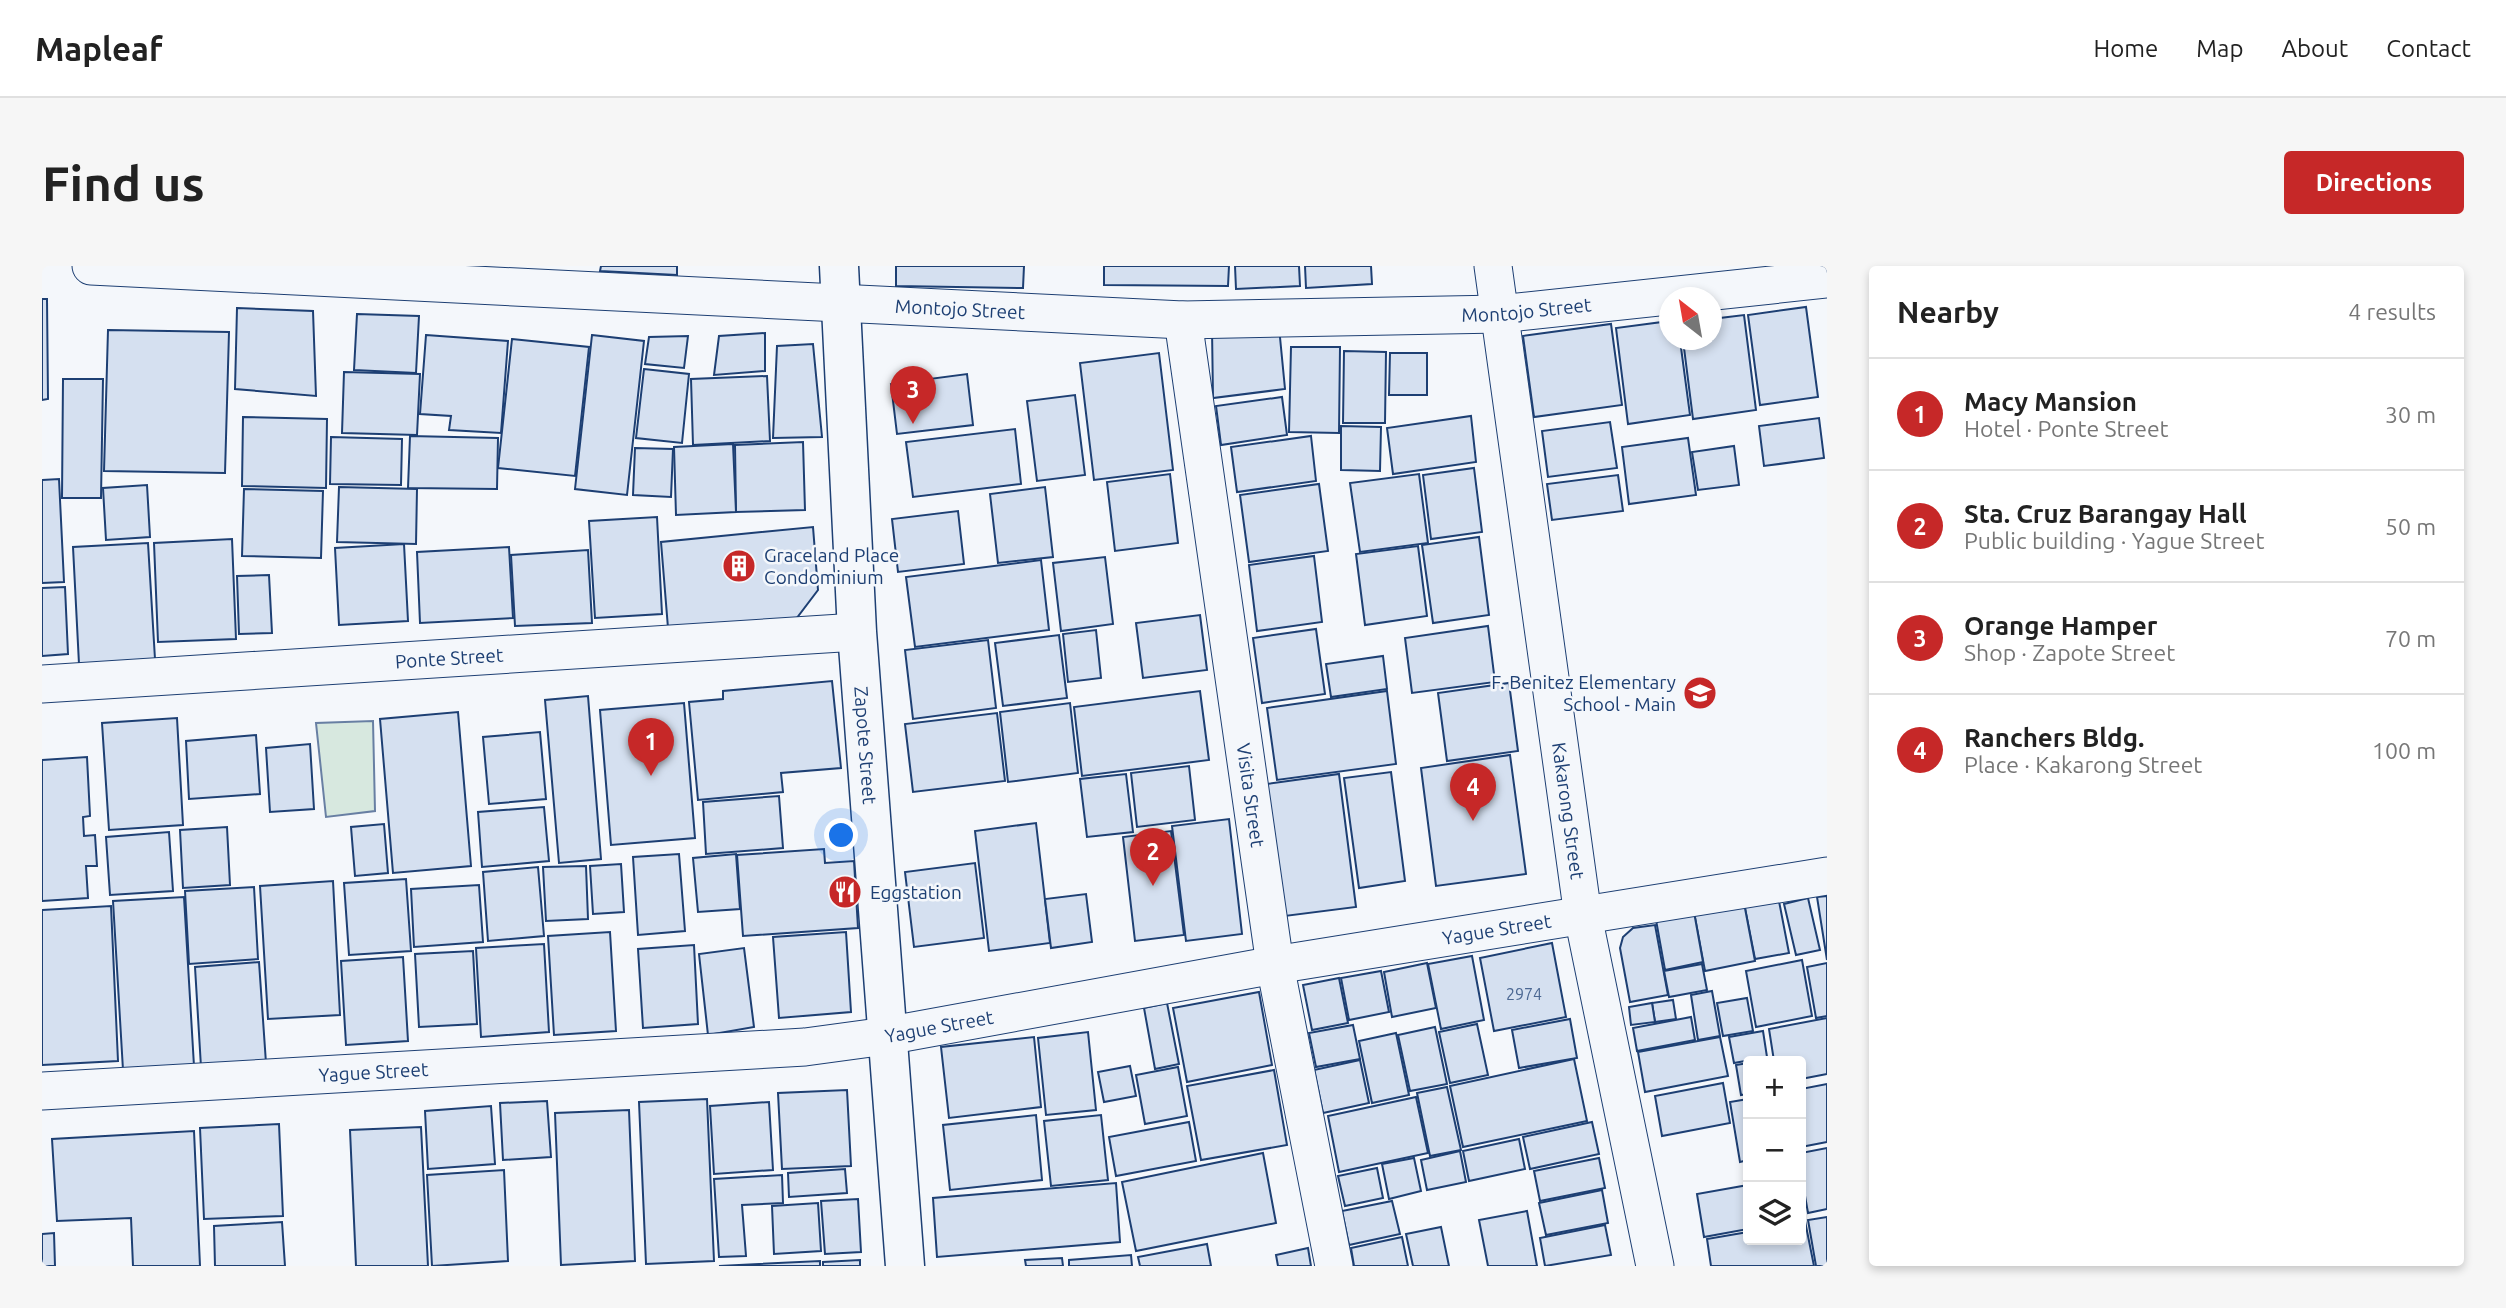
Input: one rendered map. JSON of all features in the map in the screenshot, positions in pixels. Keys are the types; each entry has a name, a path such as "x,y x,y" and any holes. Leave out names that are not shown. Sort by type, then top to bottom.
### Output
{"street":[{"name":"Montojo Street","path":"91,266 1183,320 1500,314 1827,279"},
{"name":"Zapote Street","path":"839,266 857,632 905,1266"},
{"name":"Kakarong Street","path":"1493,266 1583,916 1655,1266"},
{"name":"Visita Street","path":"1183,320 1275,965 1334,1266"},
{"name":"Ponte Street","path":"42,684 857,632"},
{"name":"Yague Street","path":"42,1091 805,1047 886,1036 1275,965 1827,876"}],"shaded area":[{"path":"373,721 375,811 326,817 316,723"}],"building":[{"path":"601,266 677,266 677,275 600,271"},
{"path":"896,266 1024,266 1023,288 896,286"},
{"path":"1104,266 1229,266 1228,286 1104,285"},
{"path":"1235,266 1299,266 1300,286 1236,289"},
{"path":"1305,266 1371,266 1372,284 1306,288"},
{"path":"42,299 47,299 48,399 42,400"},
{"path":"1806,307 1818,397 1760,405 1748,315"},
{"path":"237,308 313,311 316,396 235,389"},
{"path":"357,314 419,316 416,373 354,370"},
{"path":"1744,315 1756,410 1693,419 1684,350 1722,350 1722,318"},
{"path":"1659,322 1659,350 1681,350 1690,415 1628,424 1616,328"},
{"path":"1611,324 1622,405 1534,417 1523,336"},
{"path":"1279,327 1285,389 1213,398 1212,329"},
{"path":"108,330 229,332 225,473 104,471"},
{"path":"765,333 765,371 714,375 719,336"},
{"path":"426,335 508,341 501,433 449,430 451,416 420,414"},
{"path":"592,335 644,341 627,495 575,489"},
{"path":"688,336 684,368 645,364 649,337"},
{"path":"512,339 589,347 575,476 498,468"},
{"path":"813,344 822,437 773,438 777,346"},
{"path":"1291,347 1340,347 1339,433 1289,432"},
{"path":"1344,351 1386,352 1385,423 1343,423"},
{"path":"1159,353 1173,470 1094,480 1080,363"},
{"path":"1390,353 1427,353 1427,395 1389,395"},
{"path":"644,369 689,374 682,443 636,438"},
{"path":"344,372 420,374 417,435 342,433"},
{"path":"967,374 973,425 897,434 891,384"},
{"path":"767,376 770,441 693,445 691,379"},
{"path":"63,379 103,379 101,498 62,498"},
{"path":"1075,395 1085,475 1037,481 1027,401"},
{"path":"1282,397 1287,435 1221,445 1216,406"},
{"path":"1471,416 1476,462 1393,474 1387,428"},
{"path":"243,417 327,419 326,488 242,486"},
{"path":"1819,418 1824,458 1764,466 1759,426"},
{"path":"1610,422 1617,468 1548,477 1542,431"},
{"path":"1341,426 1381,427 1380,471 1341,470"},
{"path":"1015,429 1021,484 913,497 906,442"},
{"path":"410,436 498,438 497,489 408,488"},
{"path":"1311,436 1316,481 1237,492 1231,447"},
{"path":"331,437 402,439 401,485 330,484"},
{"path":"1688,438 1696,495 1629,504 1622,447"},
{"path":"803,442 805,510 736,512 735,445"},
{"path":"733,444 736,512 676,515 674,447"},
{"path":"1734,446 1739,485 1698,490 1692,452"},
{"path":"635,448 673,449 671,497 633,495"},
{"path":"1474,468 1482,532 1431,539 1423,475"},
{"path":"1170,474 1178,543 1115,551 1107,482"},
{"path":"1419,474 1428,543 1360,552 1350,483"},
{"path":"1618,475 1623,511 1552,520 1547,484"},
{"path":"59,479 64,582 42,583 42,480"},
{"path":"1319,484 1328,551 1249,562 1240,495"},
{"path":"147,485 150,537 106,540 103,488"},
{"path":"339,487 417,489 416,544 337,542"},
{"path":"1045,487 1053,557 998,563 990,494"},
{"path":"244,489 323,491 321,558 242,556"},
{"path":"958,511 964,564 898,572 892,519"},
{"path":"657,517 662,614 595,618 589,521"},
{"name":"Graceland Place Condominium","path":"813,527 818,590 796,619 668,628 661,542"},
{"path":"1479,537 1489,615 1433,623 1422,545"},
{"path":"232,539 236,639 158,642 154,543"},
{"path":"148,543 155,659 79,664 73,547"},
{"path":"404,544 408,621 339,625 335,548"},
{"path":"1418,546 1427,616 1365,625 1356,554"},
{"path":"509,547 513,618 420,623 417,552"},
{"path":"588,550 592,623 515,626 511,555"},
{"path":"1314,556 1322,622 1257,631 1249,565"},
{"path":"1105,557 1113,624 1061,631 1053,563"},
{"path":"1041,560 1049,630 915,647 906,577"},
{"path":"269,575 272,633 239,634 237,576"},
{"path":"65,587 68,654 42,656 42,588"},
{"path":"1200,615 1207,670 1143,678 1136,623"},
{"path":"1488,626 1495,682 1412,693 1405,638"},
{"path":"1316,629 1325,694 1262,703 1253,638"},
{"path":"1096,630 1101,678 1068,682 1063,634"},
{"path":"1059,635 1067,698 1003,706 995,643"},
{"path":"988,640 996,708 913,719 905,650"},
{"path":"1383,656 1387,689 1331,697 1326,664"},
{"path":"832,681 841,768 781,773 783,792 698,800 689,702 723,699 723,691"},
{"path":"1509,683 1518,751 1447,761 1438,693"},
{"path":"1200,691 1209,760 1082,776 1074,707"},
{"path":"1387,691 1396,764 1277,780 1267,708"},
{"path":"588,696 601,859 559,863 545,700"},
{"path":"684,703 695,838 611,845 600,710"},
{"path":"1070,703 1078,773 1008,782 1000,712"},
{"path":"458,712 471,866 393,873 380,719"},
{"path":"997,713 1005,781 913,792 905,724"},
{"path":"177,718 183,825 109,830 102,723"},
{"path":"540,732 546,799 489,804 483,737"},
{"path":"256,735 260,794 189,799 186,741"},
{"path":"310,744 314,809 270,812 266,748"},
{"path":"1510,755 1526,874 1436,886 1421,768"},
{"path":"87,757 90,816 83,817 84,836 95,835 97,866 86,866 88,898 42,901 42,760"},
{"path":"1189,766 1195,820 1137,827 1131,773"},
{"path":"1391,772 1405,881 1359,888 1344,778"},
{"path":"1126,774 1133,832 1087,837 1080,779"},
{"path":"1339,774 1356,907 1285,916 1267,784"},
{"path":"779,796 783,848 706,854 703,802"},
{"path":"544,807 549,861 482,867 478,812"},
{"path":"1229,819 1242,934 1186,941 1172,826"},
{"path":"1036,823 1050,943 989,951 975,831"},
{"path":"384,824 388,873 355,876 351,827"},
{"path":"227,827 230,885 183,888 180,830"},
{"path":"1171,831 1184,935 1135,941 1123,837"},
{"path":"169,832 173,891 110,895 106,837"},
{"path":"824,849 825,863 854,861 858,928 743,936 737,855"},
{"path":"679,854 685,931 638,935 633,857"},
{"path":"736,854 740,909 698,912 693,858"},
{"path":"975,863 984,938 914,947 905,872"},
{"path":"621,864 624,912 593,914 590,866"},
{"path":"586,866 588,919 546,921 543,867"},
{"path":"538,867 544,936 488,941 483,872"},
{"path":"406,879 411,951 349,955 344,883"},
{"path":"333,881 340,1015 268,1019 260,886"},
{"path":"479,885 483,942 414,947 411,889"},
{"path":"254,887 258,959 189,964 185,891"},
{"path":"1086,894 1092,942 1051,948 1045,899"},
{"path":"1778,896 1789,953 1755,959 1744,903"},
{"path":"1827,896 1827,960 1817,897"},
{"path":"184,897 194,1066 123,1070 113,901"},
{"path":"1808,898 1820,950 1796,955 1784,904"},
{"path":"1744,903 1755,961 1705,971 1694,912"},
{"path":"111,906 118,1061 42,1065 42,910"},
{"path":"1694,912 1703,962 1665,970 1656,920"},
{"path":"1655,925 1668,995 1630,1002 1620,948 1623,937 1633,928"},
{"path":"610,932 616,1031 554,1035 548,936"},
{"path":"846,932 851,1012 779,1018 773,937"},
{"path":"1552,943 1566,1017 1494,1031 1480,958"},
{"path":"544,944 549,1032 481,1037 476,948"},
{"path":"694,945 698,1024 643,1028 638,949"},
{"path":"744,948 754,1027 708,1035 699,954"},
{"path":"473,951 477,1024 419,1027 415,954"},
{"path":"1472,956 1484,1020 1441,1029 1428,964"},
{"path":"403,957 408,1041 346,1045 341,961"},
{"path":"1802,960 1812,1016 1756,1027 1746,971"},
{"path":"259,962 266,1063 201,1067 195,967"},
{"path":"1427,963 1436,1008 1392,1017 1384,972"},
{"path":"1827,963 1827,1016 1816,1018 1807,967"},
{"path":"1702,964 1707,990 1669,997 1664,971"},
{"path":"1381,971 1389,1012 1349,1020 1341,978"},
{"path":"1339,978 1348,1023 1312,1030 1303,985"},
{"path":"1712,991 1720,1036 1698,1040 1691,995"},
{"path":"1259,992 1272,1065 1187,1082 1173,1008"},
{"path":"1747,998 1753,1031 1723,1036 1717,1003"},
{"path":"1673,1000 1676,1019 1655,1022 1652,1003"},
{"path":"1167,1003 1179,1064 1155,1069 1144,1008"},
{"path":"1652,1003 1655,1022 1631,1025 1629,1007"},
{"path":"1691,1017 1695,1040 1637,1051 1633,1028"},
{"path":"1827,1018 1827,1074 1806,1078 1806,1056 1773,1056 1769,1029"},
{"path":"1570,1019 1577,1058 1519,1068 1512,1030"},
{"path":"1477,1024 1488,1075 1450,1083 1439,1032"},
{"path":"1353,1025 1360,1059 1316,1067 1309,1033"},
{"path":"1435,1027 1447,1084 1410,1091 1398,1035"},
{"path":"1763,1031 1767,1056 1743,1056 1743,1061 1734,1063 1729,1037"},
{"path":"1088,1032 1096,1110 1046,1115 1038,1038"},
{"path":"1396,1033 1409,1095 1372,1103 1359,1041"},
{"path":"1034,1037 1041,1107 949,1118 941,1047"},
{"path":"1720,1037 1728,1076 1645,1092 1638,1052"},
{"path":"1574,1059 1587,1121 1463,1147 1450,1086"},
{"path":"1360,1060 1369,1103 1323,1113 1314,1070"},
{"path":"1743,1064 1743,1095 1741,1095 1736,1065"},
{"path":"1130,1066 1136,1096 1104,1102 1098,1072"},
{"path":"1178,1067 1187,1116 1145,1124 1136,1075"},
{"path":"1274,1070 1287,1145 1201,1160 1187,1086"},
{"path":"1723,1083 1730,1123 1662,1136 1655,1096"},
{"path":"1827,1084 1827,1142 1806,1146 1806,1119 1806,1088"},
{"path":"1447,1087 1461,1150 1430,1156 1417,1093"},
{"path":"847,1090 851,1166 782,1169 778,1093"},
{"path":"1416,1097 1428,1153 1339,1172 1328,1116"},
{"path":"707,1099 714,1261 646,1264 639,1102"},
{"path":"1743,1100 1743,1161 1740,1162 1730,1102"},
{"path":"547,1101 551,1157 503,1160 500,1103"},
{"path":"769,1102 773,1170 714,1174 710,1106"},
{"path":"491,1106 495,1164 428,1169 425,1111"},
{"path":"629,1110 635,1261 561,1265 555,1113"},
{"path":"1036,1115 1042,1180 950,1190 943,1125"},
{"path":"1101,1115 1108,1180 1051,1186 1044,1121"},
{"path":"1189,1122 1196,1161 1116,1176 1109,1137"},
{"path":"1592,1122 1599,1154 1530,1169 1523,1137"},
{"path":"279,1124 283,1216 204,1219 200,1128"},
{"path":"421,1127 428,1266 356,1266 350,1130"},
{"path":"194,1131 200,1266 133,1266 131,1218 57,1221 52,1139"},
{"path":"1519,1139 1525,1169 1469,1181 1463,1151"},
{"path":"1827,1148 1827,1209 1808,1213 1806,1202 1806,1152"},
{"path":"1460,1151 1466,1182 1427,1190 1421,1160"},
{"path":"1263,1153 1276,1223 1136,1251 1122,1182"},
{"path":"1414,1158 1421,1191 1389,1199 1382,1164"},
{"path":"1599,1158 1605,1188 1540,1201 1534,1171"},
{"path":"1377,1168 1383,1198 1345,1206 1338,1176"},
{"path":"845,1169 847,1193 789,1197 788,1173"},
{"path":"504,1170 508,1261 432,1266 427,1175"},
{"path":"782,1175 783,1203 742,1205 746,1256 719,1257 714,1179"},
{"path":"1116,1183 1120,1242 937,1257 933,1198"},
{"path":"1743,1186 1743,1230 1704,1237 1697,1194"},
{"path":"1602,1190 1608,1223 1546,1235 1539,1203"},
{"path":"858,1199 861,1252 825,1254 821,1201"},
{"path":"1392,1201 1400,1234 1349,1245 1342,1211"},
{"path":"818,1203 821,1251 774,1254 772,1206"},
{"path":"1527,1211 1537,1266 1488,1266 1479,1220"},
{"path":"1827,1217 1827,1266 1816,1266 1808,1220"},
{"path":"282,1222 285,1266 215,1266 214,1226"},
{"path":"1605,1225 1611,1255 1545,1266 1540,1238"},
{"path":"1806,1226 1814,1266 1711,1266 1707,1239 1743,1233 1743,1245 1806,1245"},
{"path":"1441,1227 1449,1266 1413,1266 1406,1234"},
{"path":"54,1233 55,1266 42,1266 42,1234"},
{"path":"1402,1237 1408,1266 1354,1266 1351,1248"},
{"path":"1207,1244 1211,1266 1140,1266 1138,1257"},
{"path":"1308,1248 1311,1266 1278,1266 1276,1255"},
{"path":"1131,1255 1132,1266 1069,1266 1069,1260"},
{"path":"1062,1258 1063,1266 1026,1266 1025,1260"},
{"path":"860,1260 860,1266 823,1266 823,1262"},
{"path":"820,1261 820,1266 719,1266"}],"place":[{"name":"Orange Hamper","path":"913,424"},
{"name":"Graceland Place Condominium","path":"739,566"},
{"name":"F. Benitez Elementary School - Main","path":"1700,693"},
{"name":"Macy Mansion","path":"651,776"},
{"name":"Ranchers Bldg.","path":"1473,821"},
{"name":"Sta. Cruz Barangay Hall","path":"1153,886"},
{"name":"Eggstation","path":"845,892"}]}
